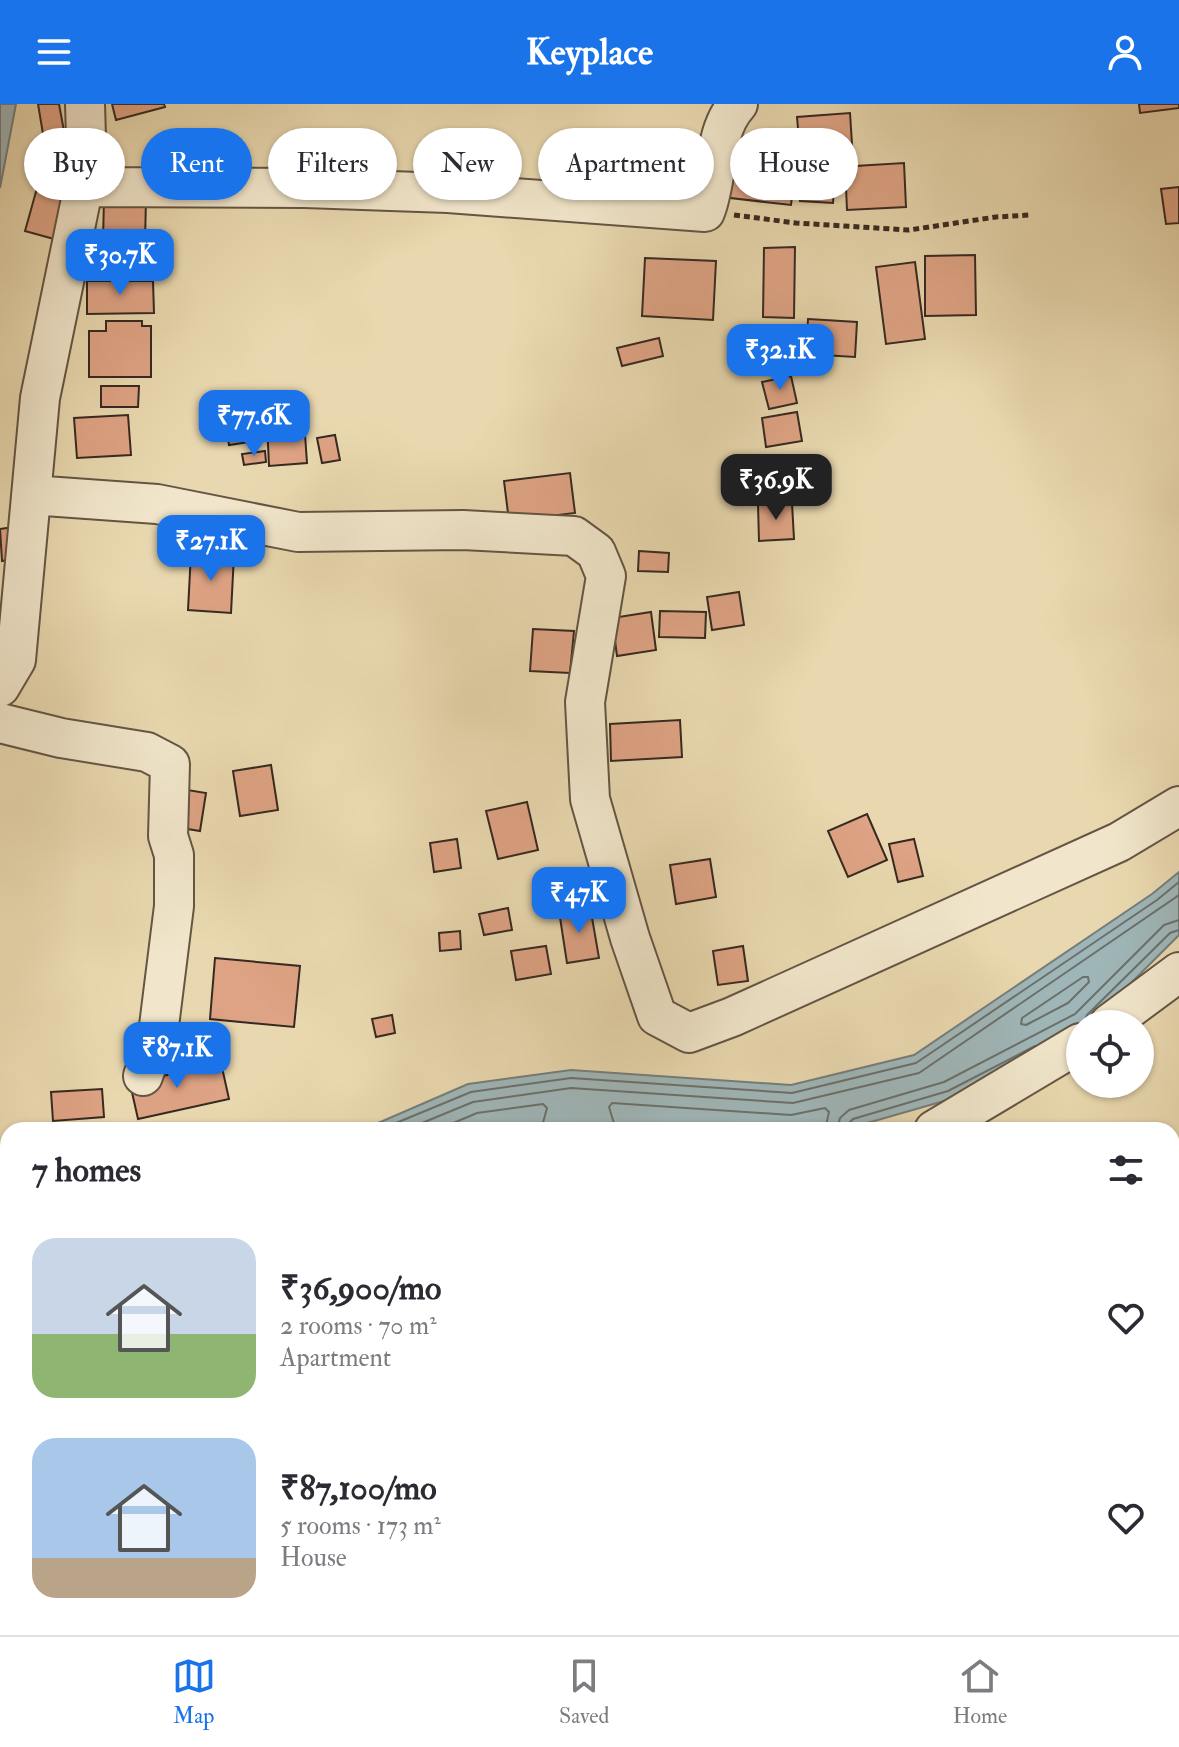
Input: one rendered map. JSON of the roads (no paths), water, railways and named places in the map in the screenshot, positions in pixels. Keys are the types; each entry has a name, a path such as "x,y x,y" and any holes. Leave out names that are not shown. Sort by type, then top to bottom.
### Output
{"street":[{"path":"85,104 86,128"},
{"path":"125,187 305,188 448,193 705,212 722,134 738,104"},
{"path":"0,687 16,660 40,398 80,200"},
{"path":"31,495 157,504 298,532 463,530 574,536 596,552 606,576 585,702 590,799 630,938 657,1016 689,1033 732,1017 1119,842 1179,806"},
{"path":"0,723 61,738 147,752 170,764 168,836 174,855 174,906 158,1034 143,1076"},
{"path":"1128,1010 1179,972"},
{"path":"947,1122 1066,1051"}],"water":[{"path":"0,104 16,104 0,188"},
{"path":"1179,872 1179,935 1104,1010 1066,1010 1066,1038 951,1099 871,1122 380,1122 468,1084 571,1070 791,1085 914,1055 1152,894"}]}
